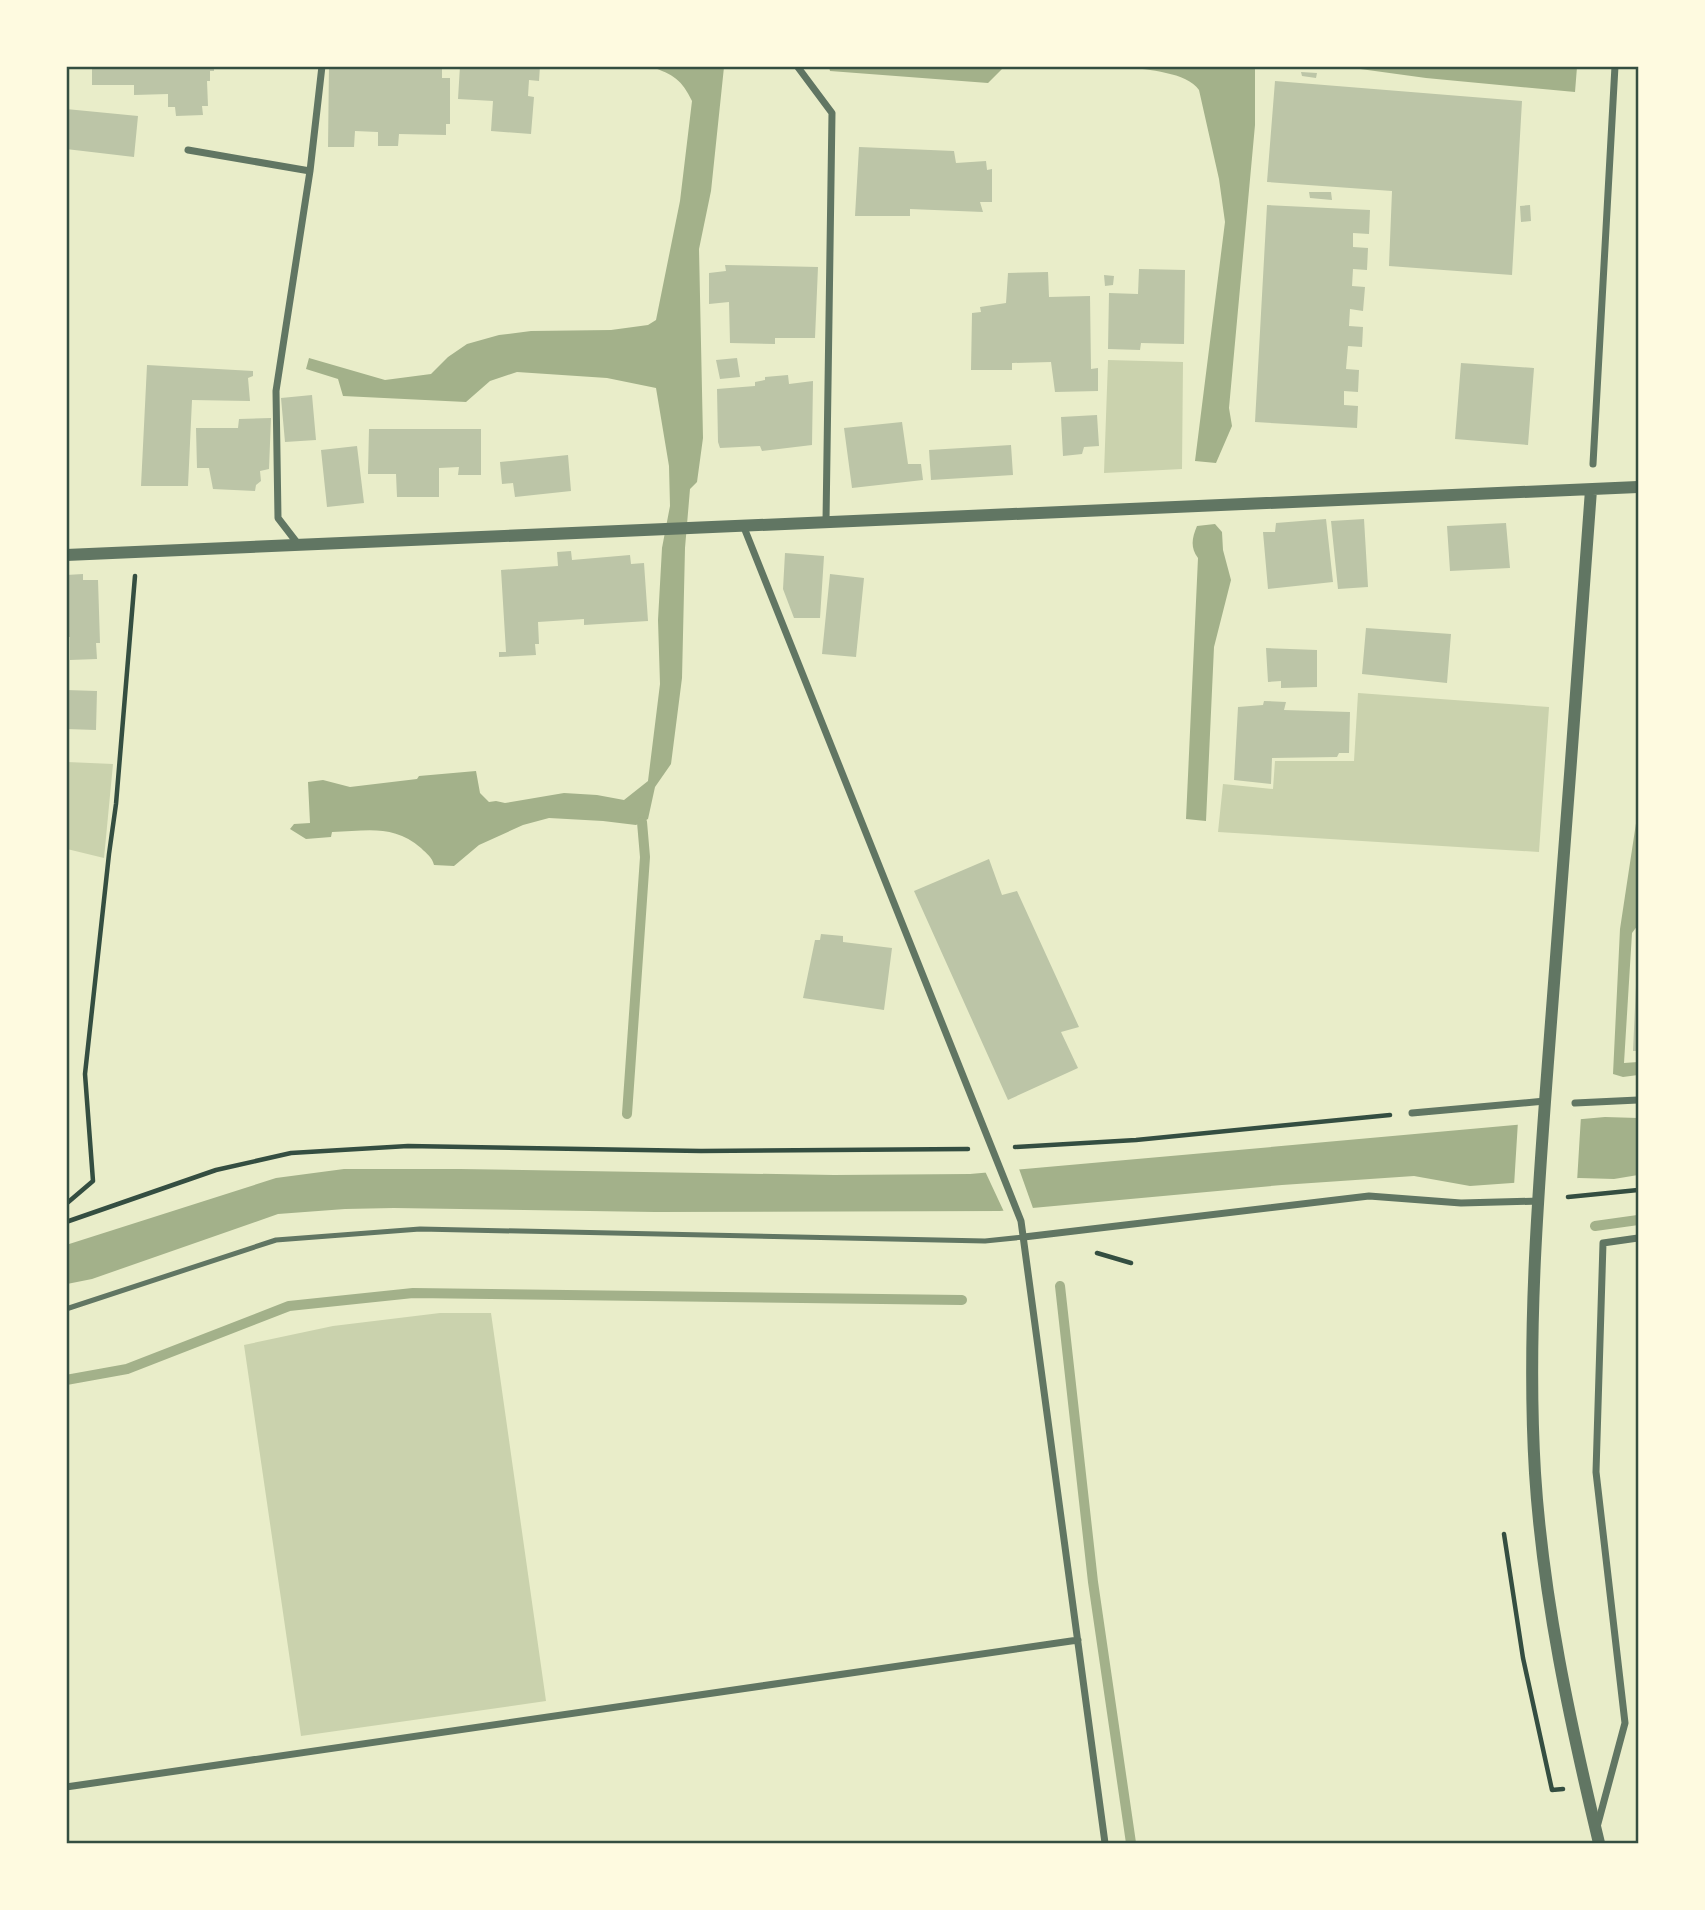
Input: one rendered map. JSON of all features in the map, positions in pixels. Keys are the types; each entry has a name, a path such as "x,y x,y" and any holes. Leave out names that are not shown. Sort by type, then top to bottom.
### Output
{"street":[{"path":"298,544 278,518 276,391 310,171 322,66"},
{"path":"797,66 832,114 826,521"},
{"path":"1593,464 1615,66"},
{"path":"188,150 310,171"},
{"path":"66,555 1639,487"},
{"path":"1591,490 1545,1107 1531,1362 1535,1475 1547,1581 1566,1699 1597,1838"},
{"path":"742,524 1021,1221 1105,1843"},
{"path":"1575,1103 1639,1100"},
{"path":"1412,1113 1545,1107"},
{"path":"1024,1237 1369,1196 1461,1203 1540,1196"},
{"path":"1597,1838 1626,1723 1597,1472 1603,1243 1639,1238"},
{"path":"66,1787 1078,1640"}],"lane":[{"path":"66,1309 276,1240 420,1229 985,1241 1024,1237"}],"path":[{"path":"66,1204 93,1181 85,1074 108,854 116,804 137,552"},
{"path":"66,1222 216,1170 290,1153 408,1146 701,1152 993,1149 1136,1140 1412,1113"},
{"path":"1567,1197 1639,1190"},
{"path":"1504,1534 1523,1658 1552,1790 1571,1789"}],"shaded area":[{"path":"829,66 1032,67 1002,69 988,83 830,71"},
{"path":"651,67 724,67 711,191 699,249 703,438 697,482 690,489 685,548 682,678 671,764 655,787 648,819 636,825 549,818 523,825 479,845 454,866 434,865 431,858 411,840 390,832 332,832 331,837 306,839 290,829 294,824 310,823 308,782 323,780 350,787 417,779 419,776 476,771 480,793 489,802 505,803 564,793 624,800 648,781 660,684 658,620 662,548 670,506 669,466 656,388 607,378 517,372 490,381 466,402 343,396 338,379 306,369 309,358 385,380 431,374 448,357 467,344 499,335 531,331 611,330 648,325 656,320 680,201 692,101 676,79"},
{"path":"1127,67 1577,67 1575,92 1353,68 1255,68 1255,125 1229,408 1232,426 1216,463 1195,461 1225,222 1219,179 1199,90 1186,79"},
{"path":"1108,360 1183,362 1182,469 1104,473"},
{"path":"1215,524 1222,532 1223,550 1231,580 1214,647 1206,821 1186,819 1198,558 1193,542 1197,526"},
{"path":"1358,693 1549,707 1539,852 1218,832 1223,784 1273,789 1275,761 1354,761"},
{"path":"67,762 113,764 104,858 67,849"},
{"path":"1638,810 1638,925 1632,933 1624,1063 1638,1062 1638,1075 1623,1077 1613,1074 1620,929"},
{"path":"1605,1117 1638,1118 1638,1175 1614,1179 1579,1178 1470,1186 1414,1176 1282,1185 1000,1211 345,1209 278,1214 92,1279 67,1284 66,1245 276,1178 344,1169 970,1174"},
{"path":"440,1313 491,1313 546,1701 301,1736 244,1345 333,1326"}],"pier":[{"path":"1581,1116 1577,1182 1514,1186 1518,1121"},
{"path":"1018,1166 1034,1211 1005,1214 984,1169"}],"building":[{"path":"92,66 214,66 214,71 210,71 210,81 207,81 208,106 202,106 203,115 176,116 175,107 168,107 168,94 134,95 134,85 92,85"},
{"path":"329,66 442,66 442,78 450,78 450,124 446,124 446,135 399,134 398,146 378,146 378,132 355,131 354,147 328,147"},
{"path":"460,66 540,66 539,81 529,80 528,96 534,97 531,134 491,131 493,101 458,99"},
{"path":"1301,72 1317,73 1316,78 1302,76"},
{"path":"1275,81 1522,101 1512,275 1389,266 1392,191 1267,182"},
{"path":"66,109 138,116 134,157 66,149"},
{"path":"859,147 954,151 956,163 986,161 987,170 992,169 992,202 980,202 983,212 910,209 910,216 855,216"},
{"path":"1309,192 1331,192 1332,200 1310,198"},
{"path":"1267,205 1370,210 1369,234 1353,233 1353,247 1368,248 1367,270 1353,269 1352,286 1365,287 1363,311 1350,309 1349,326 1363,327 1362,347 1348,346 1346,369 1359,370 1358,392 1344,391 1344,405 1358,406 1357,428 1255,422"},
{"path":"1530,205 1531,221 1521,222 1520,206"},
{"path":"725,265 818,267 815,338 775,338 775,344 730,343 729,302 709,304 709,273 726,271"},
{"path":"1139,269 1185,270 1184,344 1141,343 1140,350 1108,349 1109,293 1138,294"},
{"path":"1048,272 1049,297 1090,296 1091,369 1098,368 1098,391 1055,392 1051,362 1012,363 1012,370 971,370 972,313 981,312 980,307 1006,303 1008,273"},
{"path":"1104,275 1114,276 1113,285 1105,286"},
{"path":"737,358 740,377 720,379 716,360"},
{"path":"1461,363 1534,368 1528,445 1455,439"},
{"path":"147,365 253,371 253,376 248,378 250,401 192,400 188,486 141,486"},
{"path":"788,375 789,384 813,381 812,445 762,451 760,446 720,448 717,389 755,386 755,382 765,380 765,377"},
{"path":"312,395 316,440 285,442 281,398"},
{"path":"1097,415 1099,446 1084,447 1082,454 1063,456 1061,417"},
{"path":"271,418 269,469 260,471 261,481 256,485 255,491 213,489 209,468 197,468 196,428 238,428 239,419"},
{"path":"902,422 908,464 921,464 923,480 852,488 844,428"},
{"path":"369,429 481,429 481,475 458,475 459,467 439,468 439,497 397,497 396,474 368,474"},
{"path":"1011,445 1013,475 931,480 929,450"},
{"path":"357,446 364,503 327,507 321,450"},
{"path":"568,455 571,491 515,497 513,483 502,484 500,462"},
{"path":"1326,519 1333,582 1268,589 1263,532 1275,532 1276,523"},
{"path":"1364,519 1368,587 1338,589 1331,521"},
{"path":"1506,523 1510,568 1450,571 1447,526"},
{"path":"571,551 572,560 630,555 631,564 644,563 648,621 584,625 584,619 538,622 539,644 535,644 536,655 499,657 499,652 506,652 501,570 558,566 557,552"},
{"path":"785,553 824,556 820,618 794,618 783,589"},
{"path":"83,574 83,580 98,580 100,643 96,643 97,659 70,660 70,637 66,637 66,575"},
{"path":"830,574 864,578 856,657 822,654"},
{"path":"1366,628 1451,634 1447,683 1362,674"},
{"path":"1266,648 1317,650 1317,687 1281,688 1281,681 1268,682"},
{"path":"66,690 97,691 96,730 66,729"},
{"path":"1264,701 1286,702 1284,710 1350,712 1349,753 1339,753 1337,757 1272,758 1271,784 1234,780 1238,707 1263,705"},
{"path":"989,859 1002,895 1017,891 1079,1027 1061,1032 1078,1068 1008,1100 914,891"},
{"path":"821,934 843,936 843,942 892,948 884,1010 803,998 815,940 820,940"},
{"path":"1636,985 1638,1051 1633,1051"}],"waterway":[{"path":"627,1114 645,857 642,822"},
{"path":"1595,1226 1638,1220"},
{"path":"1060,1286 1093,1582 1131,1843"},
{"path":"66,1380 127,1369 289,1306 413,1293 962,1300"}]}
